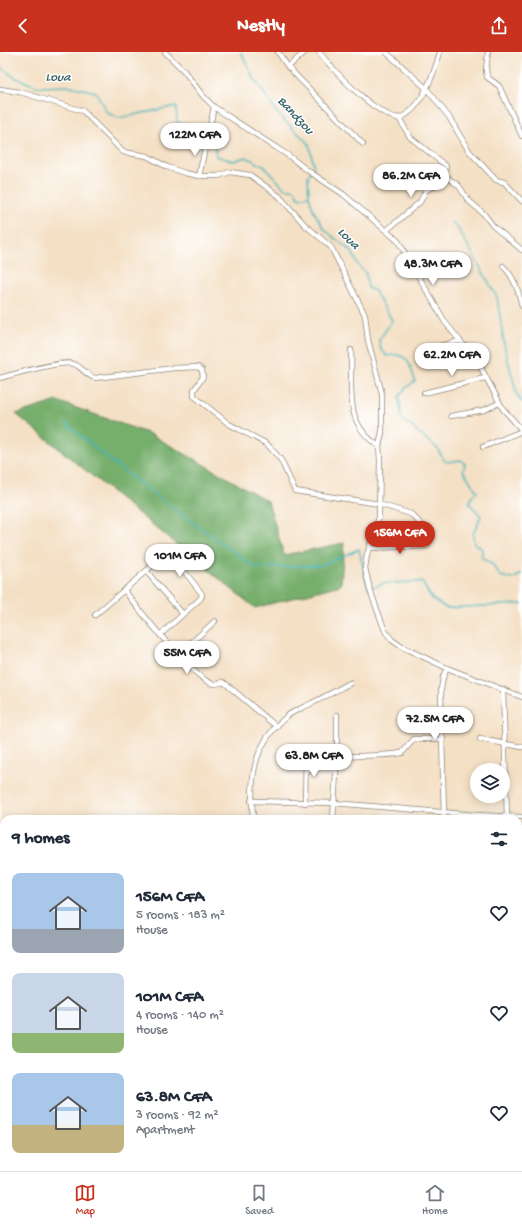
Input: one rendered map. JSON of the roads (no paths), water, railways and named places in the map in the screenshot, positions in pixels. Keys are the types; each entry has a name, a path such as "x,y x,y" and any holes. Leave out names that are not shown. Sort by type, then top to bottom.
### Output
{"street":[{"path":"165,52 184,71 203,96 214,107 289,156 343,194 387,230 398,242 445,322 480,366 485,378 500,403 522,430 483,447"},
{"path":"278,52 288,67 363,144"},
{"path":"288,67 305,52"},
{"path":"319,52 341,78 363,97 392,117 399,118 406,114 427,89 440,52"},
{"path":"386,52 427,89 449,116 469,151 496,180 504,182 522,201"},
{"path":"393,58 394,52"},
{"path":"488,52 486,75 499,86 522,136"},
{"path":"0,89 20,92 83,111 123,152 147,156 167,167 199,176 218,176 230,172 250,175 279,196 305,225 330,247 365,315 368,326 368,340 382,394 382,432 379,446 378,518 365,568 368,585 385,631 392,640 402,647 448,668 522,697"},
{"path":"199,176 214,107"},
{"path":"387,230 420,202 426,190 433,187 446,166 410,137 399,118"},
{"path":"443,173 447,178 459,186 468,200 484,214 493,226 522,250"},
{"path":"503,266 512,276 518,288 522,306"},
{"path":"440,346 460,341"},
{"path":"351,350 350,402 353,414 368,440 379,446"},
{"path":"0,378 65,364 76,365 89,376 95,378 174,368 198,367 202,370 203,377 194,390 194,396 229,424 267,444 281,460 295,491 379,504 411,514 424,527 427,546 370,548"},
{"path":"424,393 485,378"},
{"path":"451,416 484,410 500,403"},
{"path":"95,615 167,553 171,554 202,594 201,598 182,613 160,635"},
{"path":"146,571 182,613"},
{"path":"124,590 178,655 207,681 215,684 223,682 277,727"},
{"path":"178,655 216,621"},
{"path":"444,815 441,685 448,668"},
{"path":"253,815 251,801 252,778 258,753 277,727 285,718 294,712 350,683"},
{"path":"503,689 507,815"},
{"path":"333,815 337,759 337,716"},
{"path":"306,774 314,767 337,759 361,755 400,754 404,752 414,739 443,739"},
{"path":"480,739 522,747"},
{"path":"305,803 306,753"},
{"path":"251,801 334,803 444,811 465,815"}],"waterway":[{"name":"Bandzou","path":"241,52 252,75 277,113 309,144 314,167 308,176 309,196"},
{"name":"Loua","path":"0,67 14,77 38,87 70,86 96,92 107,113 119,118 176,106 177,122 189,125 190,132 204,140 214,141 216,156 233,161 246,157 265,167 285,189 294,189 299,198 309,196 314,212 325,230 352,252 358,265 366,274 368,288 375,291 392,321 379,340 381,349 387,356 400,355 404,357 409,364 415,381 406,388 399,397 402,419 437,448 444,460 447,462 461,460 465,464 463,470 477,492 473,495 469,503 481,516 473,534 474,543 482,549 482,558 493,565 500,576 512,579 522,574"},
{"path":"452,222 457,227 497,297 505,349 517,395 522,402"},
{"path":"66,423 112,462 256,568 322,565 359,549 368,588"},
{"path":"371,588 384,583 422,582 432,599 446,608 522,604"}]}
